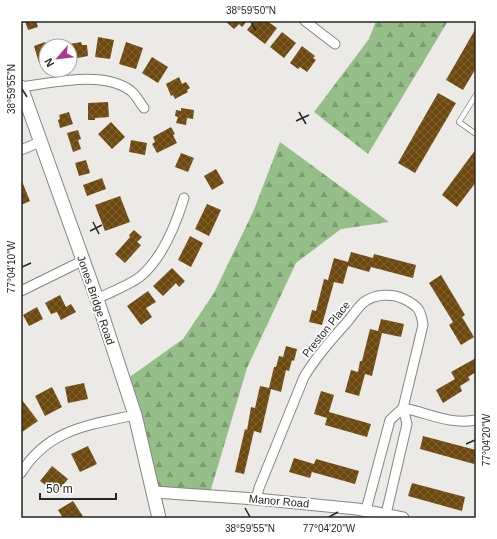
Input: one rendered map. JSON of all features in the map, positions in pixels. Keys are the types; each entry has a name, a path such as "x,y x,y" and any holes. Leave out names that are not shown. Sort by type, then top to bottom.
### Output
{"main road":[{"name":"Jones Bridge Road","path":"21,87 82,261 97,299 135,416 159,518"}],"street":[{"path":"306,21 335,44"},
{"path":"21,87 76,79 104,80 122,86 132,92 144,108"},
{"path":"21,150 40,142"},
{"path":"97,299 140,277 148,268 158,256 177,221 184,198"},
{"path":"21,291 82,261"},
{"name":"Preston Place","path":"256,499 259,488 307,372 313,362 364,302 376,296 390,295 402,298 416,306 421,314 423,325 403,408 407,424 386,514"},
{"path":"366,510 390,420 403,408 416,410 445,420 476,420"},
{"path":"21,473 28,461 46,444 80,427 135,416"},
{"name":"Manor Road","path":"154,492 256,499 366,510 403,518"}],"lane":[{"path":"476,94 474,102 459,122 476,134"}],"green space":[{"path":"376,21 448,21 368,154 314,112 369,39"},
{"path":"280,142 389,222 341,229 296,263 247,368 209,496 154,492 124,381 183,339 214,293 253,212"}],"building":[{"path":"25,21 36,21 38,27 28,30"},
{"path":"225,21 247,21 242,27 239,24 234,29"},
{"path":"254,21 267,21 277,28 265,44 247,30"},
{"path":"476,28 476,68 463,90 446,80"},
{"path":"282,32 296,43 284,58 270,47"},
{"path":"98,37 114,40 110,59 95,57"},
{"path":"78,42 81,42 82,45 87,45 88,56 78,58"},
{"path":"126,42 143,48 136,69 119,64"},
{"path":"38,45 38,60 34,46"},
{"path":"302,46 315,56 313,58 316,60 307,72 300,67 298,69 290,63"},
{"path":"152,57 168,67 158,83 142,73"},
{"path":"179,77 182,84 186,82 190,88 187,90 188,92 175,99 173,95 171,96 166,84"},
{"path":"438,93 456,103 415,173 398,163"},
{"path":"108,102 109,117 88,120 88,103"},
{"path":"181,108 194,110 193,119 187,118 186,125 176,123 178,117 175,116 176,110 181,111"},
{"path":"69,112 73,124 60,128 58,120 60,119 59,115"},
{"path":"111,122 125,137 112,149 98,134"},
{"path":"171,127 175,134 173,135 177,143 157,153 152,144 155,142 153,137"},
{"path":"78,130 81,139 78,140 81,149 73,152 67,133"},
{"path":"131,140 147,143 145,155 129,152"},
{"path":"476,149 476,182 457,207 442,195"},
{"path":"181,153 194,158 188,172 175,167"},
{"path":"86,160 90,173 79,176 75,163"},
{"path":"216,169 224,183 212,190 204,176"},
{"path":"102,178 106,189 87,196 83,185"},
{"path":"21,179 30,201 21,205"},
{"path":"120,196 130,222 105,231 95,205"},
{"path":"207,204 221,210 209,236 195,229"},
{"path":"134,230 142,237 137,242 141,245 125,263 115,254 130,237 129,235"},
{"path":"190,236 203,243 191,267 178,260"},
{"path":"351,252 373,258 374,254 416,265 413,278 371,267 369,272 348,266 343,284 334,282 322,325 309,322 312,310 316,311 324,279 328,280 334,258 348,262"},
{"path":"172,268 185,281 179,287 176,283 163,296 153,286"},
{"path":"441,275 465,315 462,317 474,337 461,345 449,325 453,322 429,283"},
{"path":"148,291 156,302 146,308 152,317 141,325 127,306"},
{"path":"60,295 66,307 71,304 76,312 61,320 57,312 51,314 45,303"},
{"path":"37,307 43,319 29,326 23,315"},
{"path":"381,319 404,324 401,337 382,333 372,376 365,374 359,396 345,392 351,370 358,372 370,329 378,331"},
{"path":"286,346 297,349 294,361 292,360 289,371 286,370 281,392 271,389 261,433 254,431 244,474 235,472 245,429 247,430 251,407 255,408 260,386 269,388 274,367 276,367 279,356 283,357"},
{"path":"476,358 476,372 468,377 470,380 460,386 462,391 443,403 436,390 455,379 451,372"},
{"path":"84,383 88,399 68,403 65,387"},
{"path":"52,387 62,407 45,416 35,396"},
{"path":"321,391 334,395 329,412 371,424 367,437 325,425 327,418 314,414"},
{"path":"22,400 38,421 22,432 21,401"},
{"path":"423,436 476,450 474,464 420,449"},
{"path":"88,446 97,464 80,472 71,454"},
{"path":"294,458 314,464 316,459 359,471 355,484 312,472 310,478 289,472"},
{"path":"52,466 68,479 56,493 40,481"},
{"path":"412,483 465,497 462,511 408,496"},
{"path":"73,501 84,518 63,518 58,510"}]}
